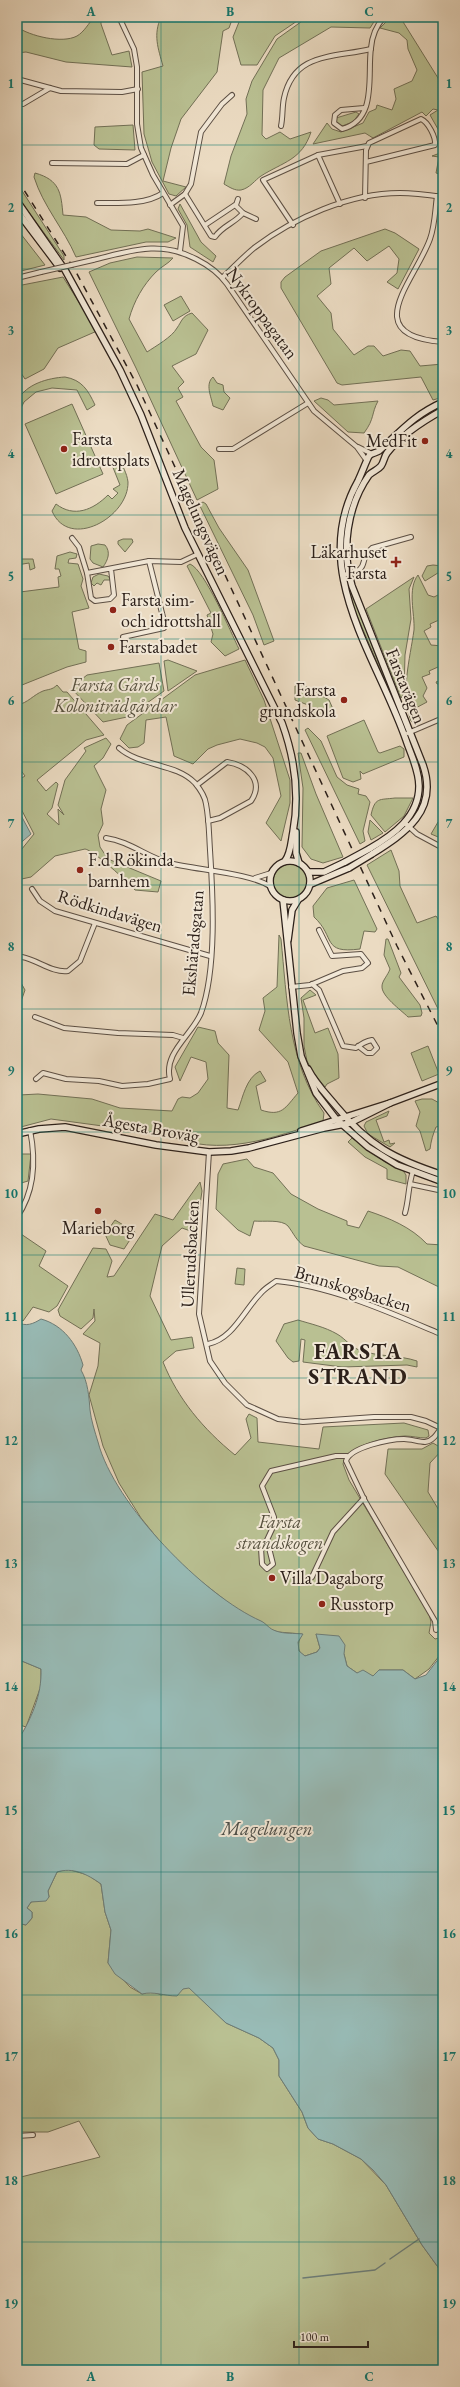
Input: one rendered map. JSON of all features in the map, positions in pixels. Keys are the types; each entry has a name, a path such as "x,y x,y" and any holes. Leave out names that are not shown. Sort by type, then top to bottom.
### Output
{"main road":[{"name":"Magelungsvägen","path":"17,201 54,253 108,347 132,395 177,508 198,554 248,651 284,728 292,756 296,779 296,852 299,863"},
{"name":"Magelungsvägen","path":"17,211 74,288"},
{"name":"Farstavägen","path":"310,884 350,868 372,854 410,828 423,807 427,784 425,773 349,604 342,575 339,550 343,515 350,496 367,462 416,416 443,402"},
{"name":"Farstavägen","path":"309,872 324,872 345,862 390,836 405,823 415,805 419,786 417,770 407,733 348,574 347,544 351,516 362,488 376,469 381,466 383,459 404,436 443,410"},
{"path":"374,454 383,459"},
{"path":"367,462 369,466 376,469"},
{"name":"Magelungsvägen","path":"285,861 290,852 296,818"},
{"path":"288,944 292,910 298,900 305,896 310,884 309,872 299,863 285,861 271,873 271,888 283,900 291,987 301,1056 316,1093 336,1119 378,1154 413,1171 443,1182"},
{"path":"283,900 298,900"},
{"path":"301,1056 314,1080 350,1123 371,1143 386,1152 443,1175"},
{"name":"Ågesta Broväg","path":"280,1140 336,1119 390,1103 443,1083"},
{"name":"Ågesta Broväg","path":"17,1134 30,1130 65,1127 156,1145 209,1152 249,1148 350,1123 390,1103"}],"street":[{"path":"52,17 61,17"},
{"path":"120,17 134,49 138,89 138,124 144,155 170,205 183,226 180,251"},
{"path":"364,108 341,110 334,115 334,123 342,128 348,127 360,118 364,108 369,95 371,49 376,27 384,17"},
{"path":"281,126 283,100 290,80 297,70 312,61 327,56 371,49"},
{"path":"17,79 61,91 115,92 138,89"},
{"path":"17,104 23,104 50,88"},
{"path":"170,205 184,194 191,184 201,133 222,104 232,95"},
{"path":"293,225 263,180 318,155 367,146 421,119 426,122 435,142 430,147 366,162"},
{"path":"365,198 367,146"},
{"path":"52,163 127,164 144,155"},
{"path":"318,155 340,204"},
{"path":"97,203 133,202 152,198 164,193"},
{"path":"223,278 256,247 293,225 340,204 365,198 400,193 443,197"},
{"path":"184,194 211,236 215,237 220,230 232,223 243,213"},
{"path":"437,196 430,238 400,299 397,311 400,326 409,335 420,340 443,342"},
{"path":"205,225 236,205 238,199"},
{"path":"236,205 243,213 256,219"},
{"name":"Nykroppagatan","path":"17,277 149,248 167,248 180,251 202,262 223,278 308,403 321,418 357,447 374,454"},
{"path":"219,449 233,449 308,403"},
{"name":"Nykroppagatan","path":"357,447 367,462"},
{"path":"342,575 363,568 366,556 372,548 411,537"},
{"path":"72,538 79,547 87,573 92,598 95,601 110,599 114,595 111,569"},
{"path":"87,573 148,561 181,562 198,554"},
{"path":"123,636 164,628 165,625 148,561"},
{"path":"407,733 443,718"},
{"name":"Ekshäradsgatan","path":"36,1079 43,1073 66,1079 99,1081 122,1086 161,1082 170,1079 172,1058 183,1038 192,1029 201,1012 210,956 213,918 212,872 206,804 197,785 186,775 139,761 129,756 119,748"},
{"path":"197,785 227,762 243,766 254,779 256,790 251,801 220,818 208,821"},
{"path":"405,823 410,828 443,848"},
{"path":"106,838 118,840 165,862 212,872 255,878 271,888"},
{"path":"255,878 271,873"},
{"name":"Rödkindavägen","path":"32,889 47,907 95,923 210,956"},
{"path":"22,957 33,959 55,970 68,971 80,961 95,923"},
{"path":"291,987 312,984 343,971 362,968 368,963 360,954 332,956 319,930"},
{"path":"312,984 320,990 343,1046 350,1048 358,1046"},
{"path":"35,1017 64,1028 118,1033 173,1035 183,1038"},
{"path":"17,1217 24,1207 32,1182 35,1163 30,1130"},
{"name":"Ullerudsbacken","path":"209,1152 199,1314 208,1344 207,1351 210,1361 224,1383 246,1405 270,1418 303,1422 374,1417 411,1417 426,1421 442,1428"},
{"path":"405,1213 413,1171"},
{"path":"410,1184 443,1191"},
{"name":"Brunskogsbacken","path":"208,1344 217,1342 226,1336 262,1292 276,1281 298,1283 342,1297 388,1312 443,1335"},
{"path":"267,1540 273,1564 267,1569 262,1564 261,1548 267,1540 274,1525 274,1517 262,1486 271,1471 336,1456 347,1456 356,1451 393,1440 425,1442 433,1439 442,1428"},
{"path":"347,1456 347,1467 435,1620 436,1630"},
{"path":"312,1577 333,1532 364,1498"},
{"path":"17,2136 33,2135"}],"green space":[{"path":"94,17 101,17 101,24 112,55 129,51 132,67 66,62 26,52 17,53 17,27 46,38 71,38 82,32"},
{"path":"161,17 233,17 229,28 223,31 217,72 181,119 171,148 163,181 186,187 176,196 169,194 152,162 144,134 142,72 163,66 157,42 157,30"},
{"path":"241,17 303,17 275,36 257,65 241,65 233,37"},
{"path":"315,17 377,17 370,28 331,27 279,58 263,90 262,135 266,139 280,132 290,139 311,132 307,141 297,155 261,176 250,186 239,190 224,184 231,156 247,114 246,99 252,81 277,39 305,19"},
{"path":"391,17 400,17 443,86 443,138 430,115 438,110 433,109 426,116 422,112 373,138 365,133 313,144 327,123 332,129 341,132 363,123 369,112 376,109 377,105 392,110 396,99 394,89 412,81 417,70 408,49 407,40 399,33 380,28"},
{"path":"356,112 359,114 353,122 342,126 336,123 336,118"},
{"path":"133,125 135,150 99,149 94,145 95,127"},
{"path":"443,152 443,175 436,173 439,157 432,156"},
{"path":"35,173 50,179 58,188 63,215 86,217 111,230 140,231 148,229 176,238 168,242 146,242 76,257 38,188 34,177"},
{"path":"17,183 64,256 64,260 17,196"},
{"path":"180,204 201,242 216,256 213,262 190,247 187,225 178,209"},
{"path":"17,229 45,265 17,272"},
{"path":"385,229 395,233 419,249 398,289 387,282 397,273 399,259 389,246 367,261 354,248 329,268 331,284 317,296 331,313 333,329 354,355 368,346 374,346 383,356 401,350 410,351 420,366 443,364 443,397 433,400 421,377 342,385 337,383 281,288 281,282 285,277 321,251"},
{"path":"137,257 173,258 160,268 147,282 136,300 129,319 147,352 171,335 184,317 189,314 192,313 208,330 196,354 172,366 184,382 178,388 183,397 176,401 201,447 214,460 218,489 197,500 136,368 89,272 110,263"},
{"path":"63,277 97,331 58,348 44,369 25,379 17,367 17,286"},
{"path":"181,296 190,311 173,321 164,305"},
{"path":"65,377 71,378 84,386 95,405 87,410 77,390 52,388 36,392 24,402 17,416 18,400 26,390 45,380"},
{"path":"213,377 217,383 223,385 224,392 230,398 223,410 213,406 209,383"},
{"path":"321,398 328,400 334,405 378,401 370,424 364,433 348,432 314,401"},
{"name":"Farsta idrottsplats","path":"72,404 103,474 56,494 25,424"},
{"path":"118,457 128,482 126,495 119,507 109,517 97,525 84,529 71,528 60,523 52,511 56,504 70,511 83,510 96,505 108,495 112,499 118,493 113,489 120,485 110,460"},
{"path":"203,502 206,504 219,528 248,570 274,641 264,645 253,615 199,504"},
{"path":"123,539 132,539 133,542 125,552 118,544 118,541"},
{"path":"98,544 105,545 108,550 107,559 103,567 93,563 90,559 91,546"},
{"path":"70,552 77,554 76,558 69,559 68,563 78,564 83,579 81,586 89,608 72,612 79,649 86,651 86,662 67,667 17,687 17,608 20,608 17,594 20,592 59,587 58,577 61,576 59,569 55,569 57,556"},
{"path":"17,559 33,559 35,568 30,570 29,563 17,565"},
{"path":"190,564 196,569 210,589 239,649 225,656 211,642 213,634 207,615 211,613 187,566"},
{"path":"427,566 443,566 443,575 441,571 425,581 422,576"},
{"path":"99,574 108,576 111,580 104,580 101,585 97,583 94,586 91,583 93,577"},
{"path":"418,575 428,595 434,597 438,595 443,602 443,628 439,620 430,624 431,627 424,631 431,645 443,646 443,679 438,667 429,671 430,674 422,677 427,688 423,696 427,702 412,710 414,722 411,721 408,710 406,688 408,664 414,630 412,594"},
{"path":"414,577 409,589 411,619 405,655 404,693 401,698 366,609"},
{"path":"347,583 349,584 388,688 352,604"},
{"path":"168,660 197,671 168,691 164,661"},
{"path":"245,660 264,700 290,780 290,803 281,841 266,823 281,796 273,758 265,747 257,743 240,739 208,749 193,764 174,756 166,717 146,720 144,743 138,747 129,748 120,739 127,725 195,675"},
{"name":"Farsta Gårds Koloniträdgårdar","path":"159,663 164,691 127,717 103,722 71,688 87,675"},
{"path":"443,679 443,684 437,684 436,682"},
{"path":"57,685 63,692 67,692 104,735 86,740 37,780 46,791 56,782 58,784 52,808 47,814 59,825 58,809 64,815 58,805 65,780 86,751 84,748 106,738 111,744 103,758 94,766 106,790 101,809 103,824 98,835 100,847 108,859 161,881 158,892 135,890 102,860 85,849 55,856 31,877 17,880 17,855 34,834 17,801 17,781 25,776 17,765 17,705 24,703 43,691 52,689"},
{"path":"304,685 329,700 333,709 320,718 310,711 308,705 295,700 295,686"},
{"path":"364,720 378,752 380,753 400,746 404,749 404,757 363,774 360,771 361,779 353,782 343,778 327,736"},
{"path":"308,728 321,741 337,777 347,785 359,789 358,794 366,796 370,802 363,831 365,841 360,844 305,730"},
{"path":"298,753 301,753 316,794 343,857 323,863 311,859 302,847 303,788"},
{"path":"413,798 404,816 385,832 371,815 374,805 378,800"},
{"path":"370,820 383,833 371,840 368,832"},
{"path":"443,821 443,839 431,834 438,822"},
{"path":"391,850 399,871 400,886 417,923 436,916 443,926 443,1019 367,865"},
{"path":"291,864 301,867 306,872 309,882 306,892 301,897 291,900 281,897 276,892 273,882 276,872 281,867"},
{"path":"354,880 377,929 375,932 364,931 360,949 339,949 334,946 321,924 314,917 313,906 327,888"},
{"path":"279,935 281,939 291,1030 296,1052 312,1094 324,1113 323,1121 266,1139 226,1145 207,1145 187,1142 169,1135 51,1119 17,1128 17,1088 19,1095 38,1094 92,1099 120,1108 172,1111 178,1099 182,1097 190,1098 198,1093 208,1079 206,1062 191,1057 180,1081 175,1067 198,1027 215,1031 218,1043 229,1055 227,1108 238,1110 248,1083 255,1074 260,1071 266,1081 256,1086 261,1110 268,1112 279,1112 282,1110 298,1093 288,1062 259,1030 265,1011 263,998 277,987"},
{"path":"386,939 388,939 401,973 399,977 420,1005 422,1013 421,1016 408,1017 396,1007 383,990 383,982 390,969 384,955"},
{"path":"20,981 25,990 17,1013 17,987"},
{"path":"310,990 316,995 303,1000 315,1033 328,1028 338,1054 339,1078 327,1084 325,1087 313,1072 307,1061 304,1046 304,1018 301,998"},
{"path":"428,1046 439,1074 422,1081 411,1053"},
{"path":"432,1099 441,1104 443,1102 443,1125 436,1127 430,1149 426,1151 420,1131 416,1126 420,1112 415,1101"},
{"path":"389,1111 387,1116 376,1120 384,1142 389,1140 390,1144 395,1143 390,1147 368,1134 364,1126 366,1122"},
{"path":"352,1138 385,1162 402,1169 406,1175 406,1184 387,1179 387,1169 365,1157 348,1142"},
{"path":"17,1154 31,1154 28,1181 18,1184"},
{"path":"247,1159 254,1167 273,1173 291,1194 318,1209 347,1221 347,1225 359,1228 368,1211 407,1228 427,1244 443,1245 443,1289 398,1267 379,1266 304,1246 288,1226 281,1222 254,1221 250,1236 238,1230 216,1209 218,1174 223,1164"},
{"name":"Farsta strandskogen","path":"200,1182 202,1191 196,1233 182,1228 162,1246 150,1296 171,1340 192,1337 194,1348 176,1351 163,1362 169,1376 184,1401 212,1435 235,1455 251,1438 246,1419 249,1414 257,1418 258,1442 319,1449 323,1427 404,1423 428,1430 429,1436 426,1438 405,1436 389,1438 359,1447 346,1457 343,1464 349,1480 429,1614 431,1622 429,1633 435,1639 443,1637 443,1651 429,1669 415,1679 403,1670 379,1670 374,1676 357,1673 347,1666 344,1654 316,1634 320,1648 317,1652 305,1656 300,1652 298,1646 302,1634 278,1632 270,1629 262,1622 235,1608 193,1575 166,1549 141,1518 119,1483 103,1446 89,1395 98,1366 100,1343 83,1334 95,1321 94,1309 93,1318 81,1329 60,1316 58,1310 93,1248 106,1249 112,1261 107,1277 114,1276 155,1214 173,1220"},
{"path":"115,1220 135,1232 124,1249 110,1245 105,1234"},
{"path":"17,1228 21,1234 46,1251 39,1266 68,1286 57,1306 49,1312 33,1307 23,1321 17,1317"},
{"path":"237,1268 245,1269 244,1285 235,1284"},
{"path":"298,1320 332,1332 340,1336 355,1348 362,1351 417,1361 417,1367 407,1365 342,1367 303,1362 305,1340 301,1339 299,1361 293,1362 288,1358 276,1341 284,1324"},
{"path":"433,1443 443,1449 430,1463 428,1492 443,1517 443,1558 385,1474 388,1449 422,1449"},
{"path":"17,1659 41,1669 41,1686 26,1727 17,1724"},
{"path":"67,1869 88,1875 101,1884 105,1912 111,1930 108,1963 130,1987 142,1994 153,1991 161,1995 189,1987 226,2023 259,2038 273,2048 279,2060 279,2076 302,2112 308,2128 318,2139 333,2144 361,2159 386,2185 422,2245 443,2274 443,2370 17,2370 17,2178 100,2157 79,2121 48,2132 17,2132 17,1923 26,1925 32,1918 32,1912 27,1908 31,1902 49,1897 48,1891 57,1872"}],"water":[{"path":"17,808 31,834 17,846"},
{"name":"Magelungen","path":"41,1319 56,1326 68,1336 77,1350 83,1365 81,1370 87,1385 91,1418 98,1442 107,1466 122,1493 164,1545 189,1570 214,1591 238,1609 263,1622 274,1630 282,1633 303,1634 298,1642 299,1651 305,1656 317,1652 320,1648 316,1634 339,1636 345,1645 344,1654 347,1666 357,1673 363,1670 373,1676 379,1670 403,1670 415,1679 426,1675 443,1653 443,2274 422,2245 386,2185 373,2170 361,2159 333,2144 318,2139 308,2128 302,2112 279,2076 279,2060 273,2048 259,2038 226,2023 189,1988 183,1989 177,1996 151,1993 142,1994 115,1974 108,1963 111,1930 105,1912 101,1884 80,1872 69,1870 57,1872 48,1891 49,1897 46,1901 31,1902 27,1908 32,1912 32,1918 26,1925 17,1923 17,1742 27,1725 38,1698 41,1669 17,1659 17,1322 29,1324"}],"waterway":[{"path":"390,2259 419,2239"},
{"path":"303,2278 375,2270 385,2263"}],"railway":[{"path":"17,179 76,272 137,385 397,946 443,1036"}],"place":[{"name":"MedFit","path":"425,441"},
{"name":"Farsta idrottsplats","path":"64,449"},
{"name":"Läkarhuset Farsta","path":"396,562"},
{"name":"Farsta sim- och idrottshall","path":"113,610"},
{"name":"Farstabadet","path":"111,647"},
{"name":"Farsta grundskola","path":"344,700"},
{"name":"F.d Rökinda barnhem","path":"80,870"},
{"name":"Marieborg","path":"98,1211"},
{"name":"Villa Dagaborg","path":"272,1578"},
{"name":"Russtorp","path":"322,1604"}],"district":[{"name":"FARSTA STRAND","path":"358,1364"}]}
